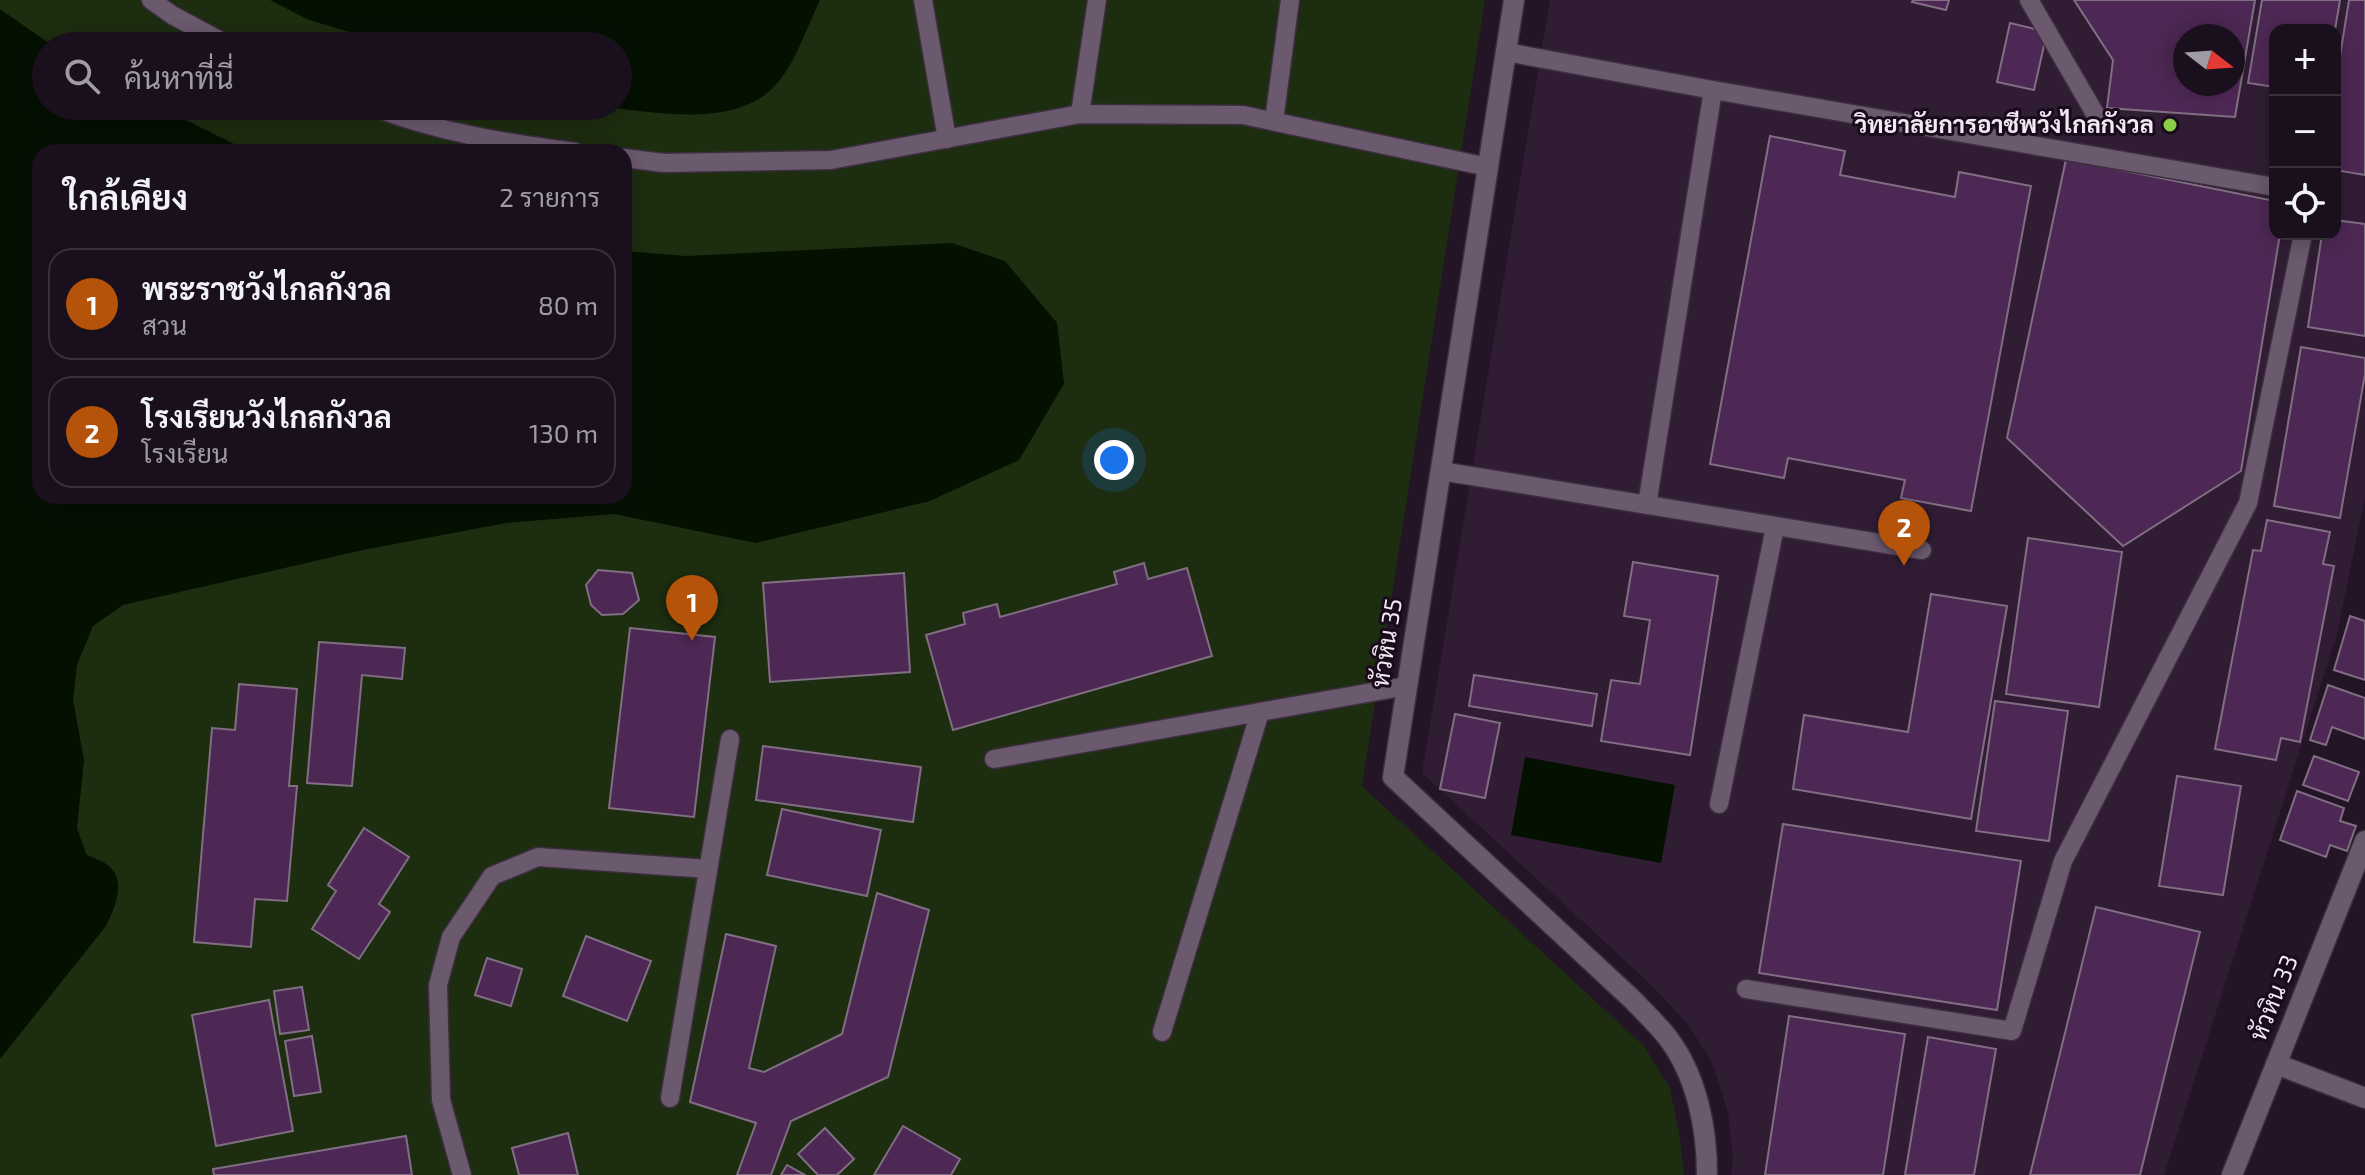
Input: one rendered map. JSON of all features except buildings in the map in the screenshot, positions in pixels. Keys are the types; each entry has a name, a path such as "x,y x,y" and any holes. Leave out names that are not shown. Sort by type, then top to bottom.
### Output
{"street":[{"name":"หัวหิน 35","path":"1514,0 1393,777 1634,1001 1669,1039 1692,1081 1702,1126 1707,1175"},
{"name":"หัวหิน 33","path":"2232,1175 2365,841"},
{"path":"2276,1064 2365,1098"}],"lane":[{"path":"151,0 204,32"},
{"path":"923,0 947,139"},
{"path":"1080,114 1097,0"},
{"path":"1274,121 1290,0"},
{"path":"2029,0 2097,117"},
{"path":"1506,52 2269,186"},
{"path":"1647,505 1713,90"},
{"path":"632,159 664,163 831,160 1080,114 1243,115 1488,167"},
{"path":"410,120 513,144"},
{"path":"1746,989 2012,1031 2063,861 2248,503 2302,240"},
{"path":"1441,471 1922,550"},
{"path":"1719,804 1775,527"},
{"path":"994,759 1407,686"},
{"path":"1162,1032 1260,712"},
{"path":"670,1098 730,739"},
{"path":"462,1175 441,1100 438,985 451,937 492,876 538,857 708,869"}],"shaded area":[{"path":"270,0 820,0 788,68 766,94 745,106 697,114 632,110 632,32 350,32 309,20"},
{"path":"1550,0 2365,0 2365,497 2337,634 2164,1175 1731,1175 1733,1159 1728,1113 1713,1064 1688,1024 1646,980 1422,773"},
{"path":"0,9 33,32 32,120 186,120 234,144 32,144 32,504 632,504 632,252 686,256 952,243 1005,261 1057,323 1064,384 1019,460 930,501 756,543 614,514 506,523 363,550 123,605 93,626 77,665 73,700 84,760 77,828 86,854 107,864 114,872 118,888 115,904 106,926 0,1059"},
{"path":"1525,757 1675,785 1661,863 1511,835"}],"green space":[{"path":"0,0 1485,0 1362,786 1644,1046 1670,1088 1684,1175 0,1175"}],"place":[{"name":"วิทยาลัยการอาชีพวังไกลกังวล","path":"2170,125"},
{"name":"โรงเรียนวังไกลกังวล","path":"1904,566"},
{"name":"พระราชวังไกลกังวล","path":"692,641"}]}
